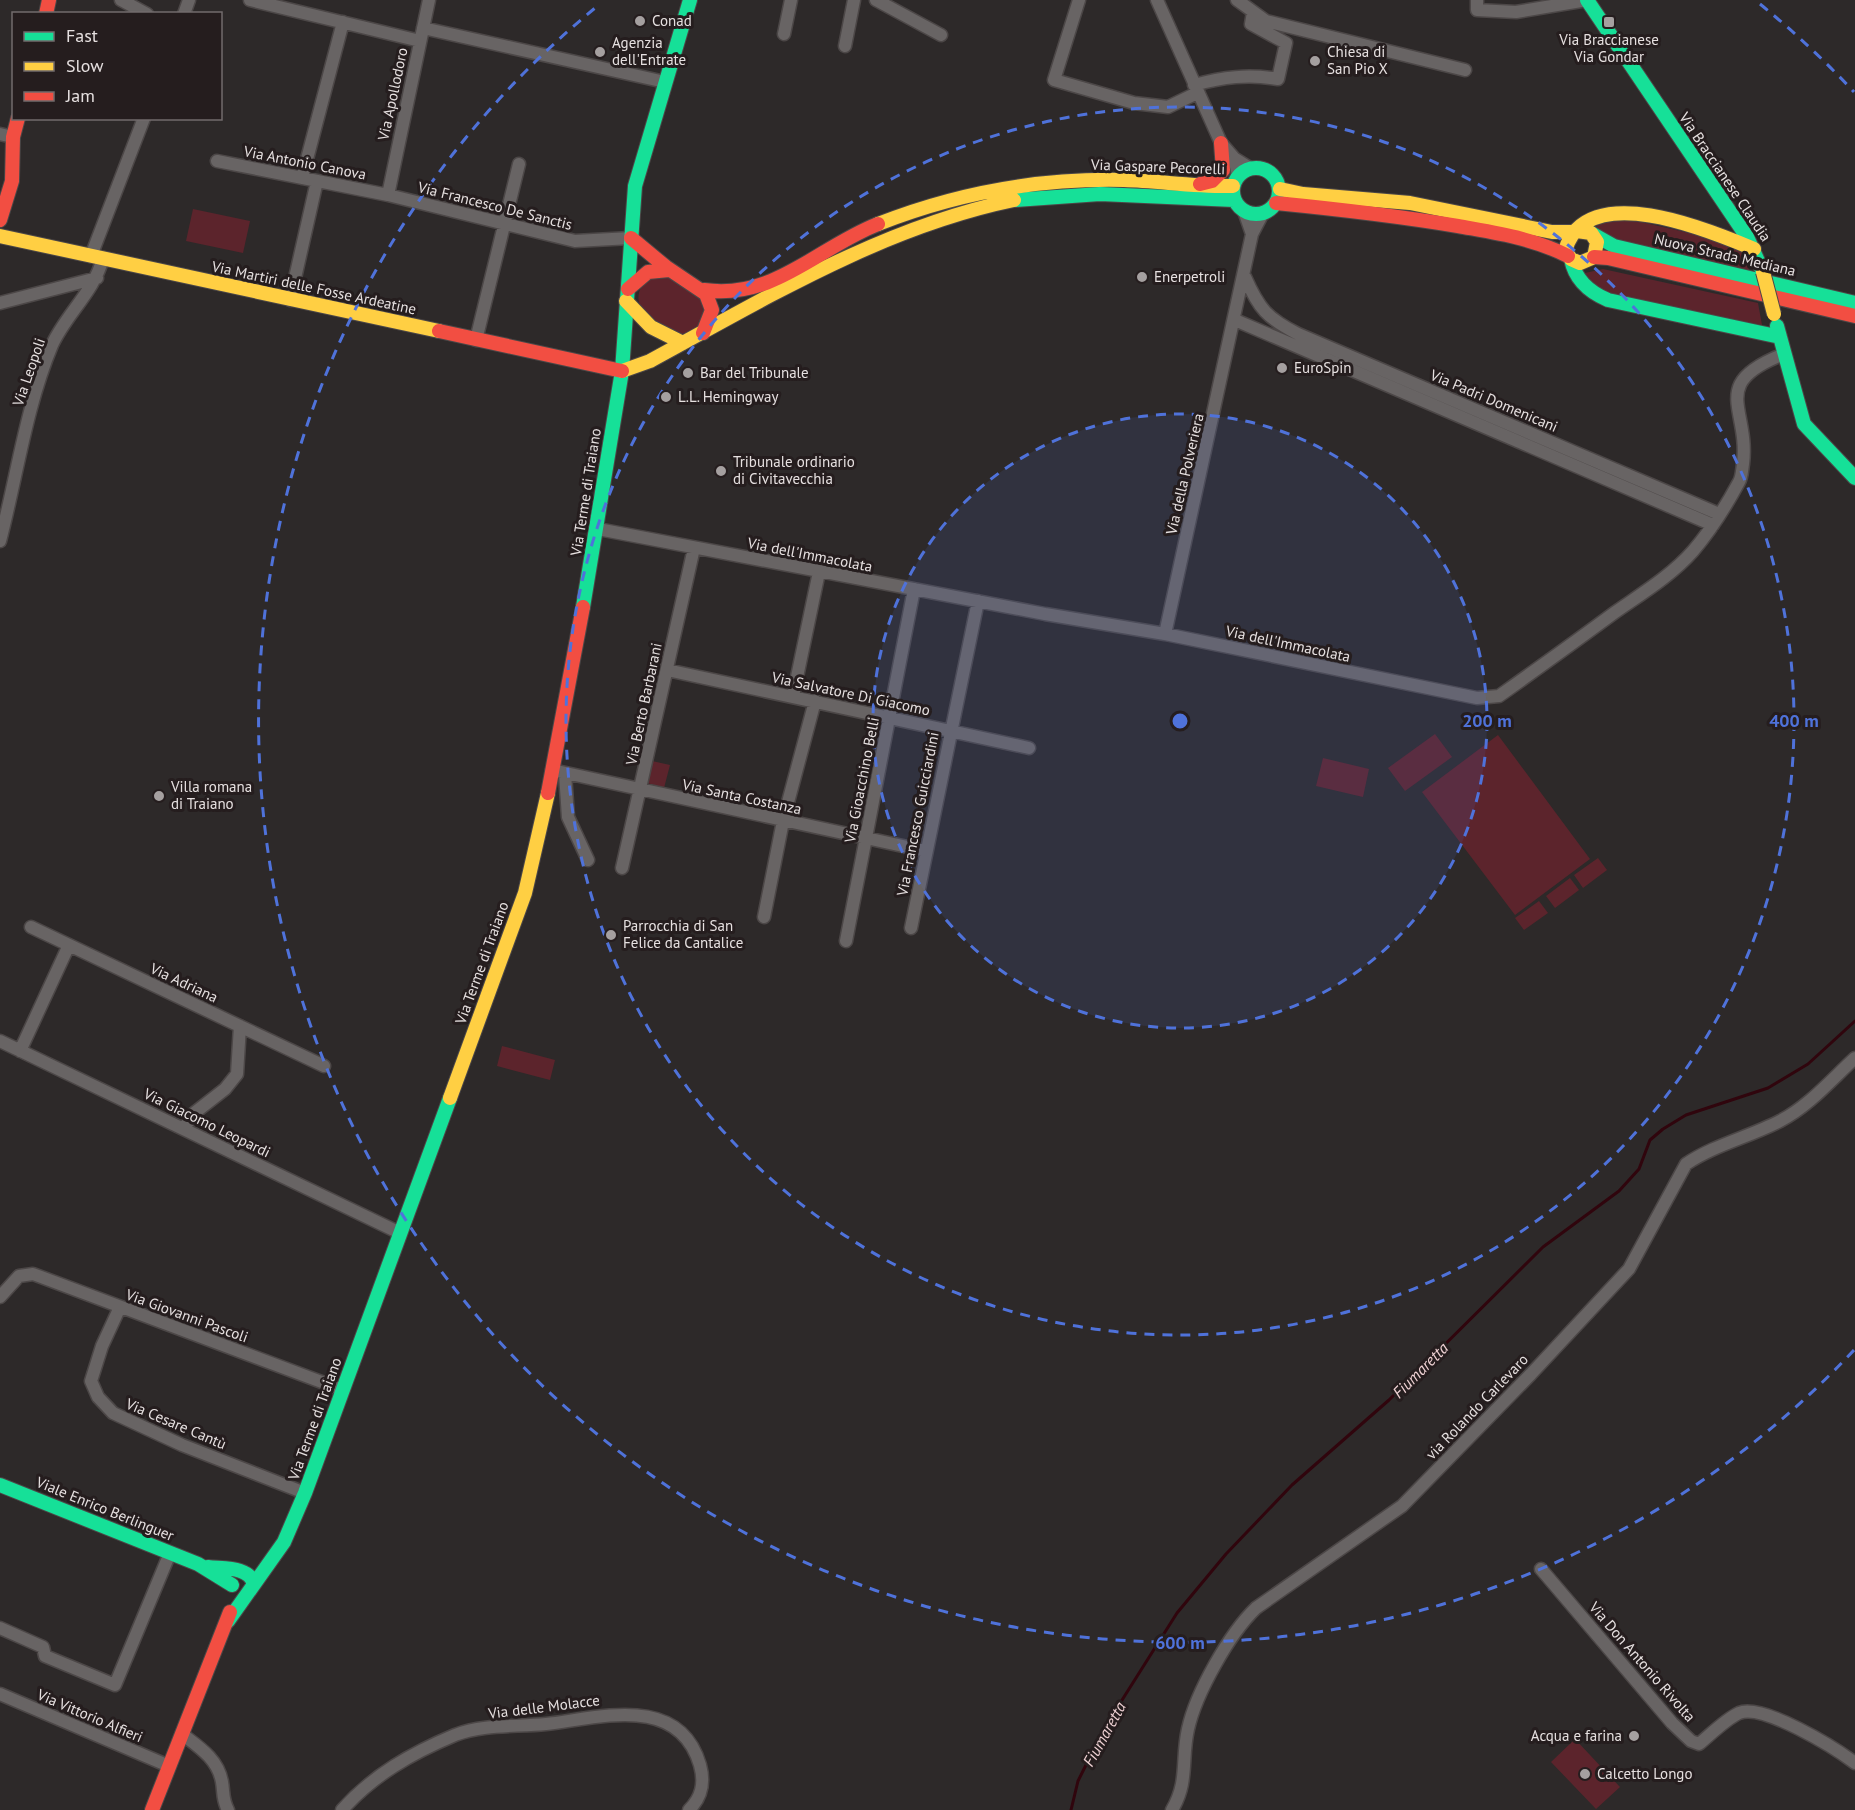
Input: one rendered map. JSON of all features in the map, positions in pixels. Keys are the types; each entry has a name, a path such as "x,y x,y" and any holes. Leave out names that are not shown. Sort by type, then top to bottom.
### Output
{"street":[{"path":"122,0 143,12"},
{"path":"250,0 420,41"},
{"name":"Via Apollodoro","path":"388,195 429,0"},
{"path":"622,371 650,361 703,333 711,319 712,309 704,290 669,270 631,238 635,186 690,0"},
{"path":"784,34 791,0"},
{"path":"844,46 854,0"},
{"path":"876,0 941,35"},
{"path":"1079,0 1054,80 1134,103 1168,107 1195,89 1223,77 1254,75 1278,79 1286,43 1251,24 1253,12"},
{"path":"1157,0 1221,143 1234,158 1245,212 1263,213 1278,196 1303,194 1410,203 1552,232 1580,232 1597,242 1594,257 1580,263 1551,246 1510,235 1278,196"},
{"path":"1237,0 1266,21 1465,70"},
{"path":"1477,5 1516,12 1587,0"},
{"name":"Via Braccianese Claudia","path":"1587,0 1754,249 1804,424 1855,478"},
{"path":"302,178 343,22"},
{"path":"423,27 665,82"},
{"path":"0,220 12,182 6,136 17,120"},
{"name":"Via Leopoli","path":"0,541 34,398 61,327 97,278 97,257 143,120"},
{"path":"1194,187 1212,181 1223,170 1221,143"},
{"name":"Via Antonio Canova","path":"217,161 388,195"},
{"path":"476,340 519,164"},
{"name":"Via Gaspare Pecorelli","path":"704,290 745,292 778,277 869,228 949,200 1006,187 1074,180 1149,181 1194,187 1239,182 1269,171 1278,182 1278,196"},
{"path":"290,300 317,181"},
{"name":"Via Gaspare Pecorelli","path":"703,333 850,254 932,221 985,206 1055,195 1239,182"},
{"name":"Via Francesco De Sanctis","path":"388,195 574,241 631,238"},
{"path":"1701,229 1710,227 1718,218 1719,196"},
{"path":"1754,249 1701,229 1624,211 1606,214 1589,221 1565,246 1575,275 1591,293 1608,300 1780,338"},
{"name":"Via della Polveriera","path":"1245,212 1252,234"},
{"name":"Via della Polveriera","path":"1164,634 1245,277 1252,234 1263,213"},
{"name":"Nuova Strada Mediana","path":"1580,232 1614,246 1855,303"},
{"name":"Via Martiri delle Fosse Ardeatine","path":"0,236 622,371"},
{"name":"Via Terme di Traiano","path":"228,1621 284,1542 305,1493 525,893 558,772 598,529 622,371 631,238"},
{"name":"Nuova Strada Mediana","path":"1594,257 1608,258 1855,316"},
{"path":"669,270 648,272 627,295 644,323 670,339 683,343"},
{"name":"Via Padri Domenicani","path":"1245,277 1260,307 1279,324 1298,334 1716,520"},
{"path":"0,303 97,278"},
{"path":"1236,315 1260,307 1260,316 1251,326"},
{"name":"Via Padri Domenicani","path":"1236,315 1251,326 1716,520"},
{"name":"Via dell'Immacolata","path":"598,529 978,602 1164,634 1477,698 1499,696 1660,581 1692,552 1716,520 1741,479 1745,444 1737,417 1736,391 1745,376 1765,361 1784,354"},
{"name":"Via Berto Barbarani","path":"622,867 694,548"},
{"path":"793,696 819,572"},
{"name":"Via Gioacchino Belli","path":"846,941 914,590"},
{"name":"Via Francesco Guicciardini","path":"911,928 978,602"},
{"name":"Via Salvatore Di Giacomo","path":"667,670 1029,748"},
{"path":"764,917 783,821 815,701"},
{"name":"Via Terme di Traiano","path":"558,772 568,817 588,860"},
{"name":"Via Santa Costanza","path":"558,772 926,851"},
{"name":"Via Adriana","path":"31,927 324,1066"},
{"path":"20,1051 69,945"},
{"path":"184,1129 193,1114 225,1089 237,1074 240,1026"},
{"name":"Via Giacomo Leopardi","path":"0,1041 400,1233"},
{"name":"via Rolando Carlevaro","path":"1172,1810 1181,1794 1188,1729 1206,1684 1243,1620 1256,1608 1402,1506 1531,1374 1629,1269 1686,1164 1699,1155 1782,1120 1811,1100 1855,1058"},
{"name":"Via Giovanni Pascoli","path":"0,1297 19,1276 33,1274 343,1390"},
{"name":"Via Cesare Cantù","path":"120,1307 102,1346 91,1381 98,1397 114,1413 182,1445 305,1493"},
{"name":"Viale Enrico Berlinguer","path":"0,1485 198,1564 233,1587"},
{"path":"243,1571 252,1575 252,1588 241,1594 233,1587 233,1576 284,1542"},
{"path":"0,1628 43,1647 45,1656 115,1684 170,1553"},
{"name":"Viale Enrico Berlinguer","path":"198,1564 243,1571"},
{"name":"Via Don Antonio Rivolta","path":"1541,1569 1672,1723 1692,1740 1699,1744 1738,1713 1749,1711 1812,1734 1855,1764"},
{"name":"Via Terme di Traiano","path":"152,1810 228,1621 233,1587"},
{"name":"Via Vittorio Alfieri","path":"0,1694 169,1766"},
{"name":"Via delle Molacce","path":"342,1810 372,1778 457,1734 507,1725 545,1724 628,1713 658,1720 682,1732 696,1751 703,1777 699,1799 689,1810"},
{"path":"182,1734 216,1763 222,1783 222,1798 228,1810"}],"shaded area":[{"path":"193,209 250,221 243,253 186,241"},
{"path":"1615,216 1720,240 1742,251 1751,274 1615,242 1591,229"},
{"path":"1603,269 1758,303 1762,325 1602,293 1585,273"},
{"path":"666,276 701,298 706,314 697,331 677,335 652,319 641,307 638,299 645,280"},
{"path":"1435,734 1452,757 1405,791 1388,768"},
{"path":"1498,735 1590,859 1515,915 1422,792"},
{"path":"1323,758 1369,769 1363,797 1316,786"},
{"path":"652,761 670,765 664,788 647,783"},
{"path":"1598,858 1607,870 1583,888 1574,875"},
{"path":"1570,878 1579,890 1555,908 1546,896"},
{"path":"1539,901 1548,913 1524,930 1515,918"},
{"path":"502,1046 555,1060 550,1080 497,1066"},
{"name":"Calcetto Longo","path":"1575,1739 1620,1787 1596,1809 1551,1762"}],"waterway":[{"name":"Fiumaretta","path":"1071,1810 1078,1781 1105,1727 1177,1613 1226,1554 1292,1485 1389,1400 1543,1247 1619,1191 1639,1169 1650,1140 1663,1129 1686,1115 1768,1088 1808,1064 1855,1021"}],"traffic: fast":[{"path":"583,607 622,371 635,186 690,0"},
{"path":"1587,0 1747,237 1763,272"},
{"path":"1261,168 1273,174 1278,182 1279,191 1278,200 1273,208 1265,213 1251,214 1243,211 1236,204 1233,186 1236,178 1243,171 1261,168"},
{"path":"1014,200 1100,194 1234,200"},
{"path":"1591,233 1614,246 1855,303"},
{"path":"1571,259 1579,279 1595,293 1608,300 1780,337"},
{"path":"1777,326 1804,424 1855,478"},
{"path":"228,1621 284,1542 305,1493 450,1098"},
{"path":"0,1485 198,1564 232,1585"},
{"path":"208,1567 241,1571 247,1574 254,1584"}],"traffic: slow":[{"path":"878,224 968,196 1030,185 1124,180 1233,186"},
{"path":"1280,189 1303,194 1410,203 1552,232 1573,232"},
{"path":"622,371 650,361 782,289 872,246 966,212 1014,200"},
{"path":"1577,231 1591,233 1597,242 1594,257 1580,263 1571,259 1565,251 1577,229 1597,217 1622,213 1680,222 1754,249"},
{"path":"0,236 439,331"},
{"path":"1763,272 1774,314"},
{"path":"626,301 651,327 683,343"},
{"path":"450,1098 525,893 548,793"}],"traffic: jam":[{"path":"46,12 49,0"},
{"path":"0,220 12,181 13,137 17,120"},
{"path":"1200,184 1212,181 1223,170 1221,143"},
{"path":"1276,203 1345,210 1486,231 1528,240 1568,256"},
{"path":"704,290 729,291 774,280 878,224"},
{"path":"631,238 666,267 706,294 712,310 703,333"},
{"path":"1594,257 1608,258 1855,316"},
{"path":"628,289 648,272 669,270"},
{"path":"439,331 622,371"},
{"path":"548,793 583,607"},
{"path":"152,1810 230,1612"}],"place":[{"name":"Conad","path":"640,21"},
{"name":"Via Braccianese Via Gondar","path":"1609,22"},
{"name":"Agenzia dell'Entrate","path":"600,52"},
{"name":"Chiesa di San Pio X","path":"1315,61"},
{"name":"Enerpetroli","path":"1142,277"},
{"name":"EuroSpin","path":"1282,368"},
{"name":"Bar del Tribunale","path":"688,373"},
{"name":"L.L. Hemingway","path":"666,397"},
{"name":"Tribunale ordinario di Civitavecchia","path":"721,471"},
{"name":"Villa romana di Traiano","path":"159,796"},
{"name":"Parrocchia di San Felice da Cantalice","path":"611,935"},
{"name":"Acqua e farina","path":"1634,1736"},
{"name":"Calcetto Longo","path":"1585,1774"}]}
